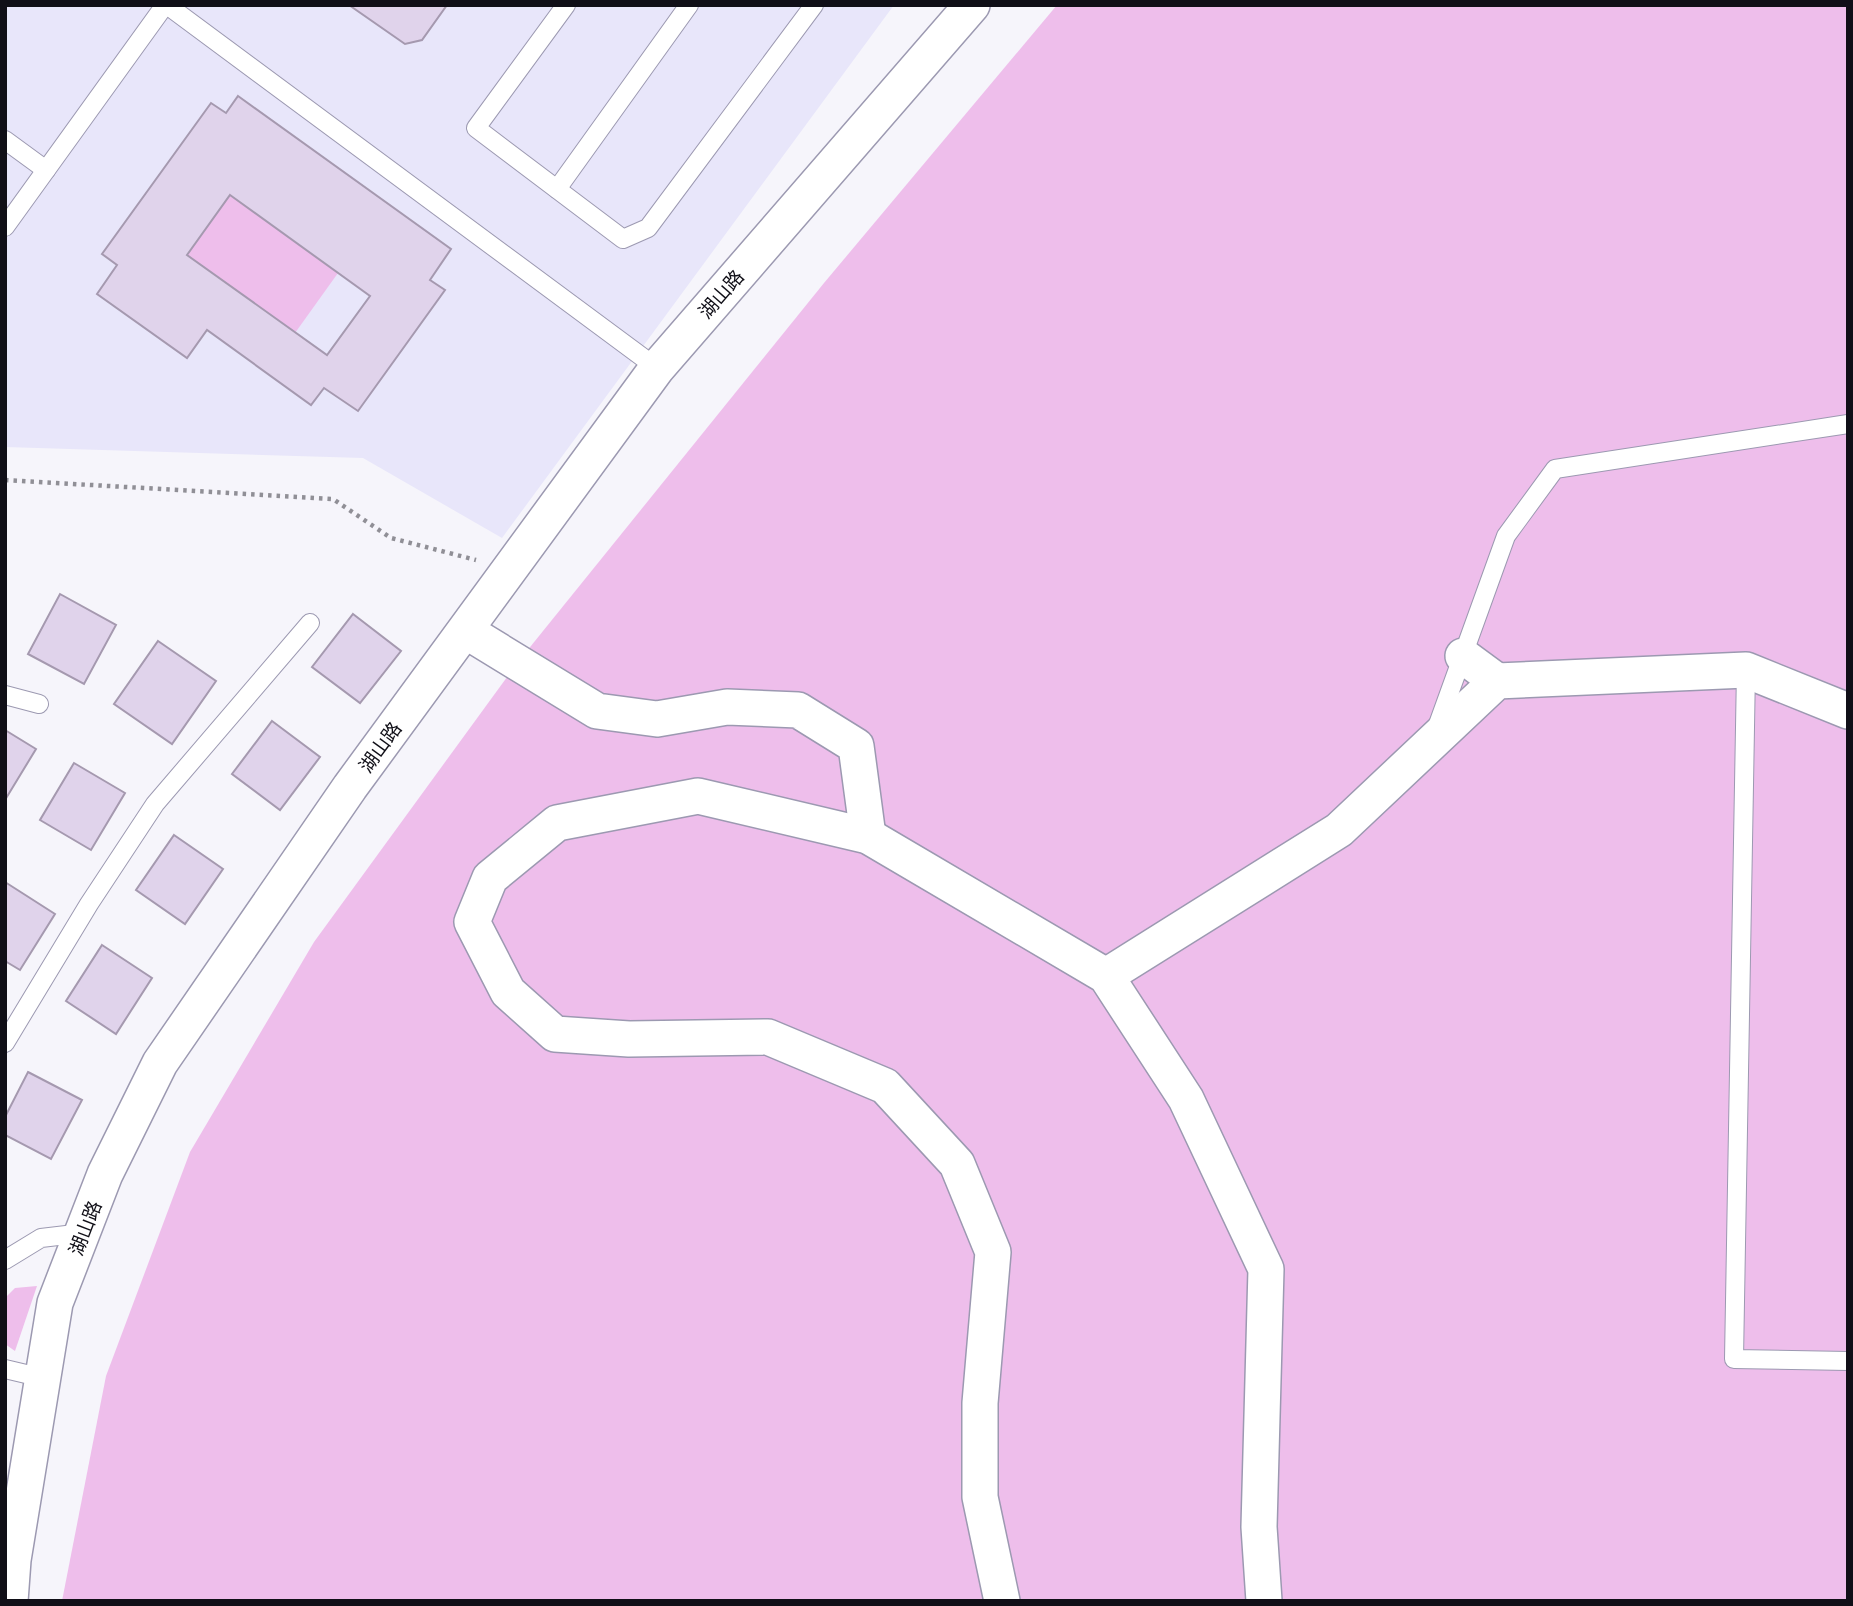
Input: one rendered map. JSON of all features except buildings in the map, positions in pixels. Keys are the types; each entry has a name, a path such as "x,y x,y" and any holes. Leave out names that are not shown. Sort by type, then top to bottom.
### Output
{"street":[{"name":"湖山路","path":"10,1601 13,1560 55,1303 105,1174 160,1063 350,788 657,368 972,5"},
{"path":"466,631 597,711 657,719 727,707 798,710 856,746 868,836"},
{"path":"1462,656 1497,681 1746,670 1848,711"},
{"path":"1106,976 1339,830 1497,681"},
{"path":"1002,1601 980,1497 980,1403 993,1252 957,1164 885,1086 768,1037 629,1039 555,1034 508,992 472,922 490,878 557,823 698,796 868,836 1106,976 1186,1099 1266,1269 1259,1527 1264,1601"}],"lane":[{"path":"5,227 166,5 657,368"},
{"path":"566,5 476,128 623,239 648,228 814,5"},
{"path":"556,189 689,5"},
{"path":"5,140 46,170"},
{"path":"1431,743 1506,536 1555,469 1848,424"},
{"path":"5,1043 89,904 155,804 310,623"},
{"path":"1746,670 1734,1359 1848,1361"},
{"path":"5,695 39,704"},
{"path":"5,1260 41,1238 83,1233"},
{"path":"5,1369 43,1378"}],"path":[{"path":"5,480 332,499 391,538 511,569"}],"shaded area":[{"path":"5,5 894,5 502,538 363,458 5,447"},
{"path":"1057,5 1848,5 1848,1601 62,1601 106,1376 190,1152 314,942 518,662 824,283"},
{"path":"230,195 338,273 295,333 187,255"},
{"path":"37,1286 15,1351 5,1344 5,1298 15,1288"}]}
